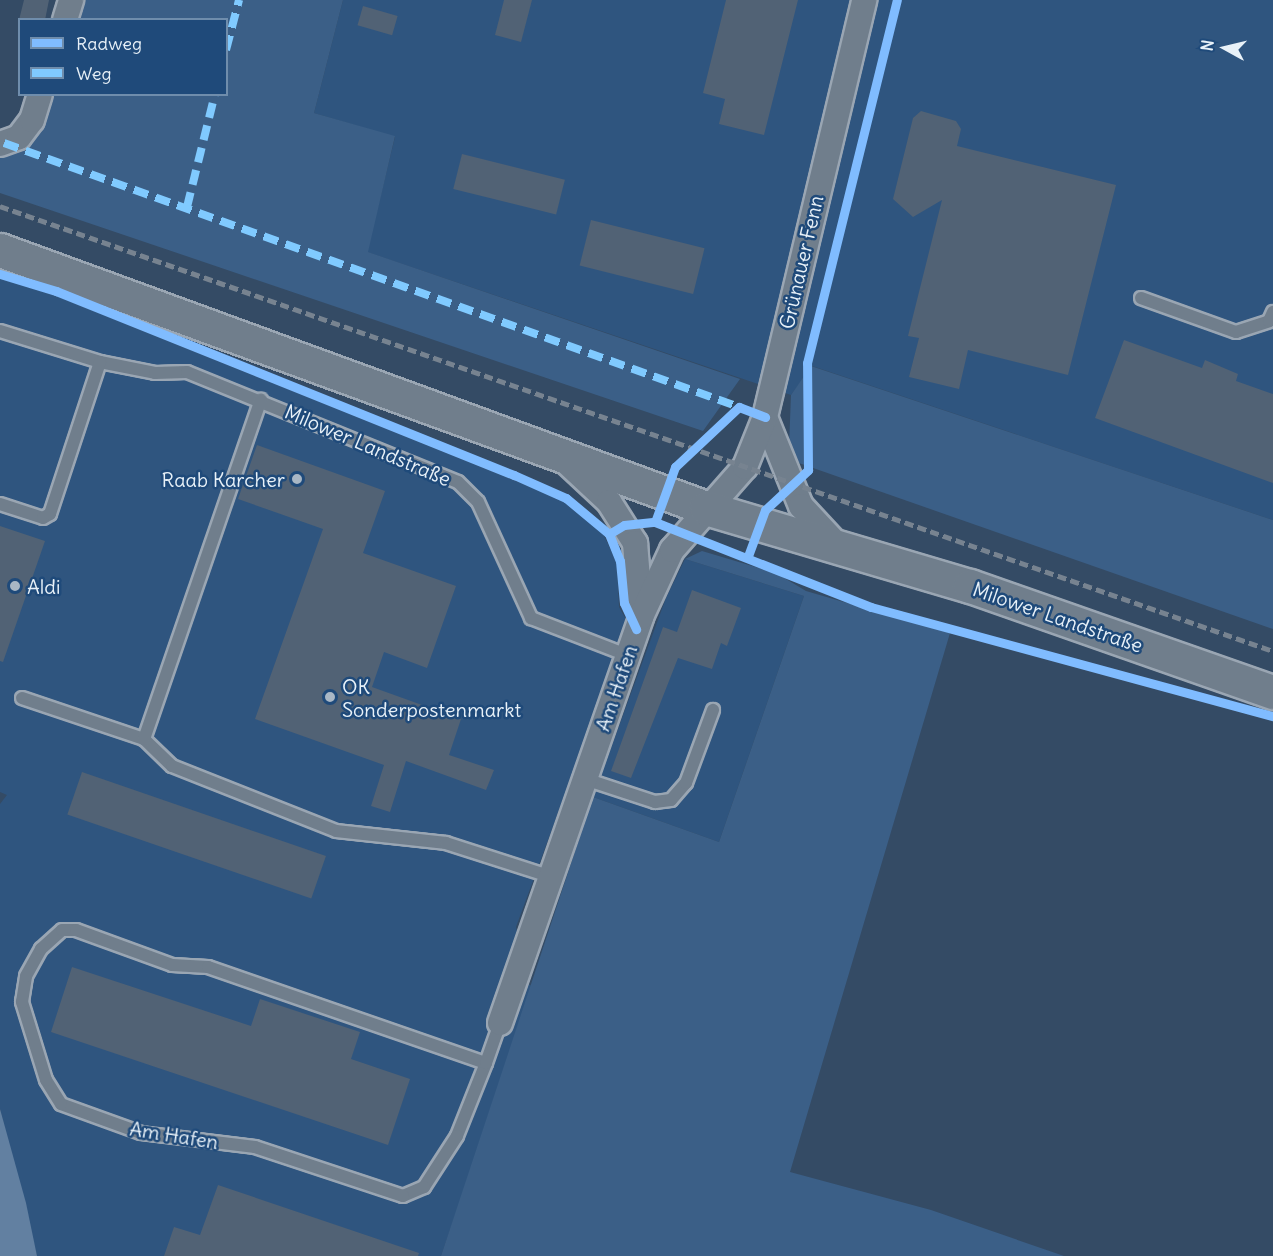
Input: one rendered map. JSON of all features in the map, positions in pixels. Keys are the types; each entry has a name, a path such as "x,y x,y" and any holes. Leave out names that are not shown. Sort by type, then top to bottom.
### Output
{"main road":[{"name":"Milower Landstraße","path":"0,250 706,508 970,586 1273,692"}],"street":[{"path":"66,18 71,0"},
{"name":"Grünauer Fenn","path":"706,508 745,468 765,417 864,0"},
{"path":"2,143 19,137 32,120 39,96"},
{"path":"765,417 801,506 840,549"},
{"name":"Milower Landstraße","path":"555,452 609,502 635,543 641,616"},
{"name":"Am Hafen","path":"500,1023 549,876 641,616 672,550 706,508"}],"lane":[{"path":"1141,298 1236,332 1269,321 1273,312"},
{"name":"Milower Landstraße","path":"0,331 100,362 155,373 187,372 261,400 458,482 478,502 531,618 627,655"},
{"path":"0,504 43,518 50,514 100,362"},
{"path":"144,739 261,400"},
{"path":"22,698 144,739 172,766 336,831 446,843 515,868 549,876"},
{"path":"585,779 655,802 672,800 686,783 713,710"},
{"name":"Am Hafen","path":"486,1063 208,967 172,965 76,930 62,930 41,949 26,976 22,1002 46,1080 61,1104 141,1133 255,1147 403,1197 424,1187 457,1136 486,1063 500,1023"}],"shaded area":[{"path":"80,0 343,0 314,113 395,136 368,252 740,379 703,431 0,193 0,150 47,96 228,96 228,18 73,18"},
{"path":"343,0 1273,0 1273,520 812,366 791,395 367,252 395,137 314,113"},
{"path":"0,278 59,297 565,501 600,527 617,563 619,607 628,623 516,927 528,984 534,987 441,1256 37,1256 0,1109 0,804 7,795 0,792"},
{"path":"811,366 1273,520 1273,629 796,462 789,447 791,395"},
{"path":"702,551 776,573 806,591 950,633 790,1172 931,1210 1064,1256 441,1256 593,797 719,842 804,596 685,559"},
{"path":"685,559 804,596 719,842 593,797 666,598"},
{"path":"0,1109 26,1203 37,1256 0,1256"}],"building":[{"path":"24,0 49,0 45,18 20,18"},
{"path":"504,0 532,0 521,42 495,35"},
{"path":"726,0 798,0 764,135 719,124 725,99 703,93"},
{"path":"363,6 398,16 392,35 357,25"},
{"path":"921,111 956,121 961,129 957,146 1116,185 1068,375 968,350 959,389 909,377 919,338 908,336 942,200 913,217 893,199 913,118"},
{"path":"462,154 565,180 556,215 453,189"},
{"path":"591,220 705,248 693,294 580,266"},
{"path":"1124,340 1202,368 1205,360 1238,374 1236,381 1273,394 1273,483 1095,418"},
{"path":"257,445 385,491 363,553 456,586 427,668 384,652 372,687 461,719 449,755 494,770 486,790 406,761 390,812 371,806 384,765 255,719 323,529 238,499"},
{"name":"Aldi","path":"0,526 45,541 3,662 0,661"},
{"path":"692,590 741,608 727,646 721,643 712,669 678,658 631,778 611,771 663,627 677,632"},
{"path":"82,772 326,856 311,899 67,815"},
{"path":"72,967 251,1026 260,999 360,1032 351,1059 410,1079 388,1145 51,1032"},
{"path":"218,1185 419,1253 418,1256 164,1256 174,1227 200,1235"}],"railway":[{"path":"0,206 1273,651"}],"marked path":[{"path":"228,42 239,0"},
{"path":"187,207 215,96"},
{"path":"4,143 739,407"}],"cycle path":[{"path":"748,556 765,510 808,470 807,363 897,0"},
{"path":"0,274 56,291 514,475 566,498 609,534 624,525 655,522 871,607 1273,716"},
{"path":"655,522 675,467 739,407 765,417"},
{"path":"609,534 620,561 624,603 636,629"}],"place":[{"name":"Raab Karcher","path":"297,479"},
{"name":"Aldi","path":"15,586"},
{"name":"OK Sonderpostenmarkt","path":"330,697"}]}
